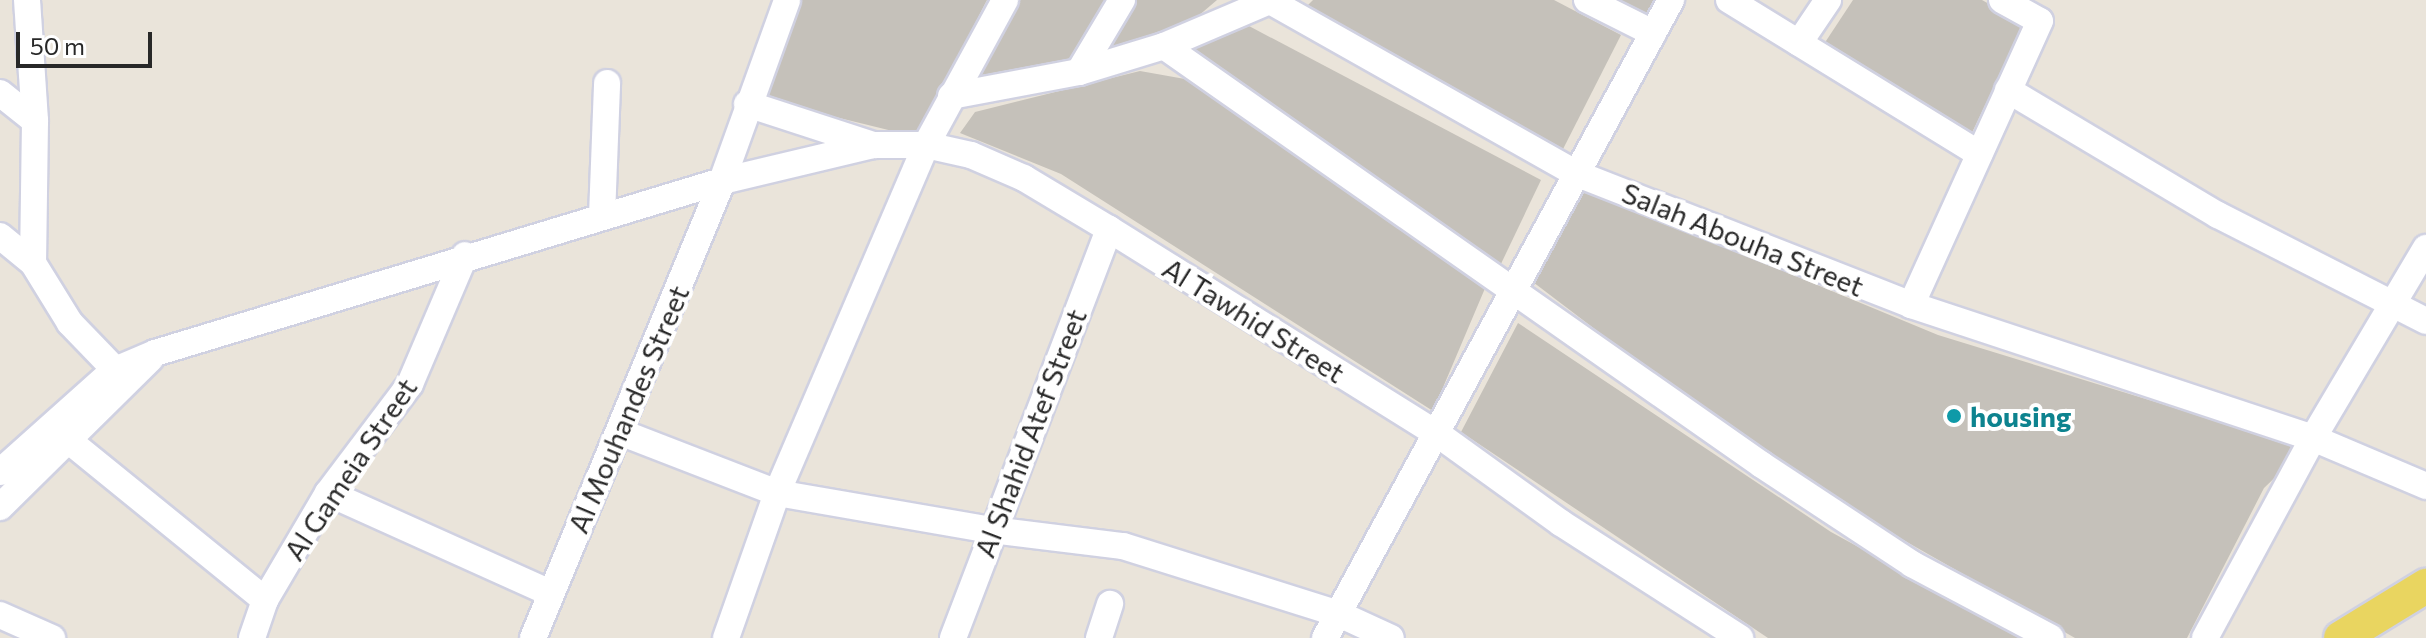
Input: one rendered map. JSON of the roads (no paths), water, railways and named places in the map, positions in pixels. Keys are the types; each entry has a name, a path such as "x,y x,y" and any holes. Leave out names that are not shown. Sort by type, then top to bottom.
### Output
{"main road":[{"path":"2341,638 2426,586"}],"street":[{"path":"27,0 35,121 33,263"},
{"name":"Al Mouhandes Street","path":"533,638 722,181 747,104 787,0"},
{"path":"726,638 777,493 926,145 1005,0"},
{"path":"1079,72 1122,0"},
{"path":"1587,0 1653,33"},
{"path":"1325,638 1439,435 1510,290 1671,0"},
{"path":"1729,0 1979,154"},
{"path":"1799,43 1828,0"},
{"path":"1911,305 2046,10 2002,0"},
{"path":"951,96 1079,72 1164,46 1271,1"},
{"name":"Salah Abouha Street","path":"1271,1 1575,173 1911,305 2313,438 2426,486"},
{"path":"1164,46 1510,290 1858,529 2051,638"},
{"path":"602,216 607,83"},
{"path":"2008,90 2204,208 2426,321"},
{"path":"0,93 35,121"},
{"path":"747,104 873,145"},
{"name":"Al Tawhid Street","path":"121,377 155,353 465,255 722,181 873,145 926,145 971,155 1024,178 1109,229 1439,435 1561,523 1740,638"},
{"name":"Al Shahid Atef Street","path":"953,638 1109,229"},
{"path":"0,236 33,263 70,323 121,377"},
{"path":"2205,638 2313,438 2426,248"},
{"name":"Al Gameia Street","path":"252,638 265,600 328,493 410,384 465,255"},
{"path":"0,507 68,440 121,377"},
{"path":"0,472 121,377"},
{"path":"620,432 777,493 992,530 1123,546 1339,614 1391,638"},
{"path":"68,440 265,600"},
{"path":"328,493 551,593"},
{"path":"1099,638 1110,604"},
{"path":"0,615 52,638"}],"place":[{"name":"housing","path":"1954,416"}]}
